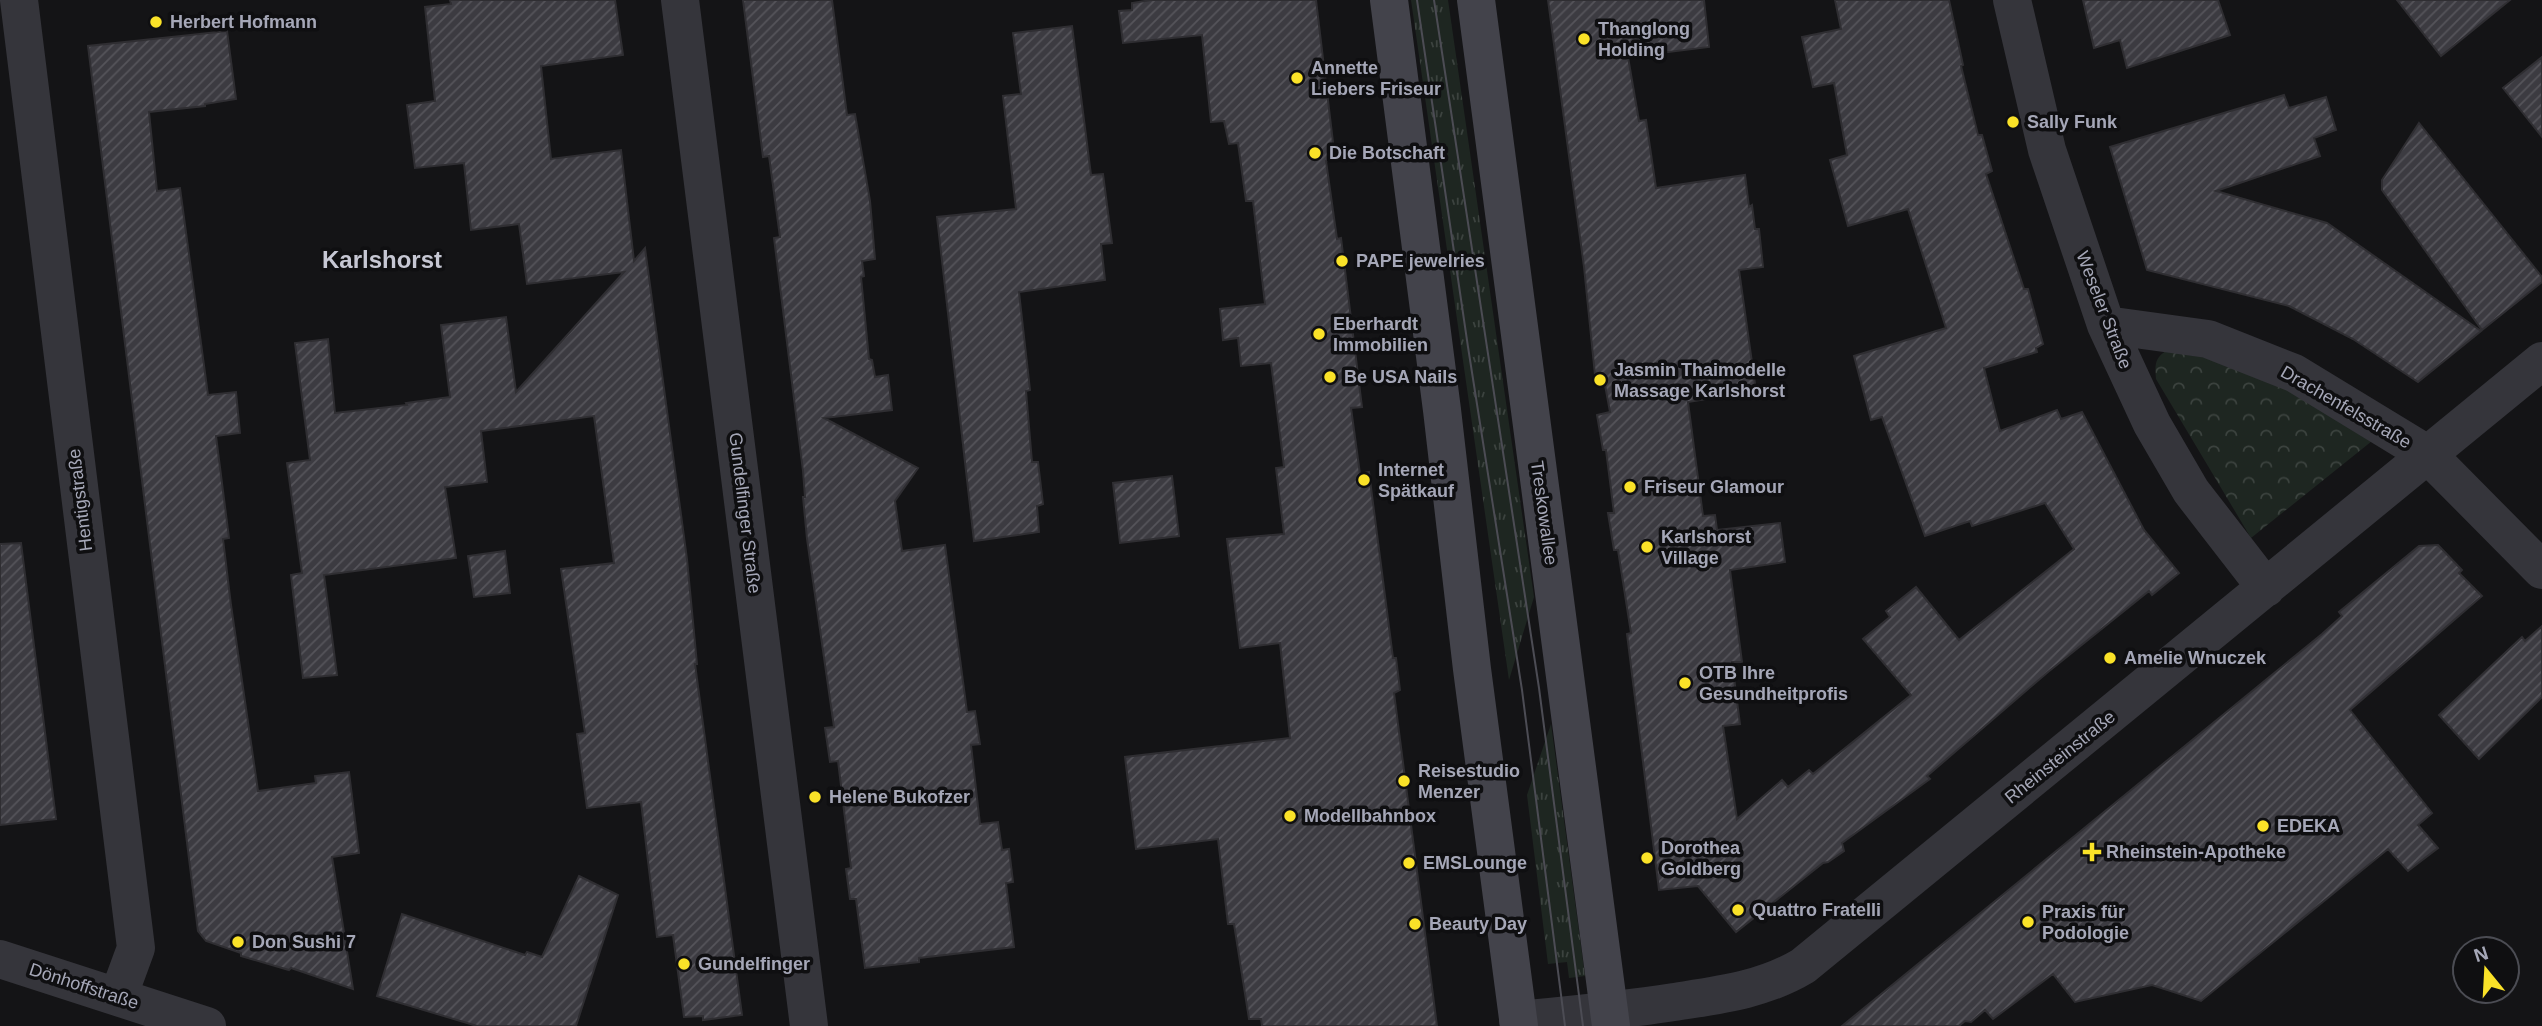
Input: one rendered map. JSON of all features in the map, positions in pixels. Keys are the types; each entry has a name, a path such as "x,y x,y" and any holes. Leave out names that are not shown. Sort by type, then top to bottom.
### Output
{"main road":[{"path":"1390,0 1441,396 1472,669 1519,1023"},
{"name":"Treskowallee","path":"1476,0 1610,1018"}],"street":[{"name":"Hentigstraße","path":"19,0 136,948 118,997"},
{"name":"Gundelfinger Straße","path":"680,0 809,1026"},
{"name":"Weseler Straße","path":"2012,0 2047,150 2106,325 2151,424 2191,491 2266,588"},
{"name":"Drachenfelsstraße","path":"2106,325 2208,339 2294,373 2427,454 2542,570"},
{"name":"Rheinsteinstraße","path":"1519,1023 1610,1018 1659,1005 1748,990 1782,979 1803,966 2542,361"},
{"name":"Dönhoffstraße","path":"0,959 207,1026"}],"green space":[{"path":"1411,0 1448,0 1534,597 1509,680"},
{"path":"2166,351 2212,358 2295,392 2372,441 2251,538 2156,379 2157,360"},
{"path":"1551,724 1585,976 1569,978 1567,962 1548,964 1527,795"}],"building":[{"path":"450,0 615,0 623,55 541,66 551,159 621,150 634,261 645,248 687,559 695,664 742,1015 703,1020 703,1016 684,1017 673,935 657,937 641,802 587,808 577,734 585,733 561,569 614,563 594,416 481,431 487,482 445,487 456,558 324,575 337,675 303,678 291,575 302,573 287,463 310,460 295,343 328,339 335,413 407,405 406,403 450,397 441,325 506,317 516,392 624,272 527,284 519,224 471,230 464,163 415,168 407,105 435,101 425,7 451,4"},
{"path":"743,0 832,0 847,115 855,114 870,201 875,259 862,261 864,276 861,277 869,359 872,360 875,377 888,375 892,410 824,418 918,468 895,501 902,551 945,545 967,712 975,711 980,744 971,745 980,824 998,822 1002,850 1009,849 1013,882 1006,883 1014,947 919,958 919,962 865,968 856,899 850,899 846,869 851,868 838,761 830,762 825,728 834,727 807,539 803,471 774,238 780,237 769,156 763,157"},
{"path":"1151,0 1316,0 1335,159 1326,161 1337,239 1341,238 1362,407 1351,408 1360,474 1369,472 1393,658 1396,658 1400,690 1394,693 1437,1026 1262,1026 1261,1019 1249,1019 1234,924 1228,924 1218,839 1136,849 1125,757 1290,738 1280,643 1240,648 1227,539 1284,534 1276,468 1284,467 1271,363 1241,366 1238,338 1223,340 1220,309 1265,304 1253,201 1246,201 1238,143 1229,144 1224,121 1211,122 1202,35 1123,43 1119,11 1132,10 1132,3"},
{"path":"1548,0 1704,0 1709,47 1628,57 1639,121 1646,120 1656,188 1745,175 1749,207 1752,205 1755,229 1759,229 1763,267 1739,270 1756,391 1688,402 1703,516 1715,515 1717,530 1780,523 1785,562 1730,570 1742,662 1732,662 1740,724 1723,726 1737,819 1782,780 1788,787 1809,770 1813,774 1911,695 1863,639 1890,617 1886,611 1916,587 1959,640 2074,549 2045,503 1972,526 1970,521 1925,536 1882,417 1871,420 1854,356 1946,328 1908,209 1848,226 1830,160 1847,155 1834,83 1813,87 1802,37 1841,29 1835,0 1949,0 1963,65 1961,66 1978,135 1982,135 1992,171 1986,174 2024,289 2028,289 2043,344 2036,348 2037,352 1984,368 2000,431 2057,410 2061,419 2082,412 2144,530 2179,573 2152,595 2149,591 2048,672 1927,776 1930,779 1842,843 1844,851 1823,863 1736,932 1698,886 1659,890 1627,634 1631,633 1618,550 1614,550 1608,513 1614,513 1606,450 1603,450 1597,415 1610,412 1603,374 1595,375 1584,267"},
{"path":"2083,0 2218,0 2230,35 2127,68 2120,40 2094,48"},
{"path":"2397,0 2510,0 2441,56"},
{"path":"1072,26 1091,175 1103,174 1112,243 1101,244 1105,280 1019,292 1030,390 1026,391 1032,462 1038,462 1043,504 1037,506 1039,532 974,541 937,217 1016,209 1003,96 1021,94 1013,33"},
{"path":"227,31 236,99 205,106 149,112 157,191 180,188 208,395 236,392 240,433 216,436 229,538 223,539 258,791 316,783 315,776 349,772 359,853 332,857 353,989 291,968 289,970 241,956 241,953 206,941 198,931 88,46"},
{"path":"2542,57 2542,137 2503,88"},
{"path":"2284,95 2289,108 2326,97 2336,130 2314,138 2320,156 2216,191 2327,223 2481,331 2418,382 2353,339 2289,306 2147,270 2110,147"},
{"path":"2419,123 2542,277 2542,282 2482,330 2382,190 2382,180"},
{"path":"1172,476 1179,536 1120,543 1113,483"},
{"path":"21,543 56,819 0,825 0,544"},
{"path":"2438,545 2462,570 2459,573 2482,596 2350,710 2432,813 2418,825 2438,848 2408,871 2388,849 2201,1001 2152,985 2075,1002 2053,974 1993,1019 1985,1010 1971,1022 1965,1021 1959,1026 1842,1026 2322,634 2342,616 2339,612 2419,546"},
{"path":"505,551 510,593 474,597 468,556"},
{"path":"2542,626 2542,697 2479,759 2439,715 2522,637 2525,641"},
{"path":"579,876 618,895 576,1026 477,1026 377,996 402,914 525,955 527,952 542,957"}],"tram line":[{"path":"1417,0 1522,690 1565,1026"},
{"path":"1434,0 1539,688 1583,1026"}],"place":[{"name":"Herbert Hofmann","path":"156,22"},
{"name":"Thanglong Holding","path":"1584,39"},
{"name":"Annette Liebers Friseur","path":"1297,78"},
{"name":"Sally Funk","path":"2013,122"},
{"name":"Die Botschaft","path":"1315,153"},
{"name":"PAPE jewelries","path":"1342,261"},
{"name":"Eberhardt Immobilien","path":"1319,334"},
{"name":"Be USA Nails","path":"1330,377"},
{"name":"Jasmin Thaimodelle Massage Karlshorst","path":"1600,380"},
{"name":"Internet Spätkauf","path":"1364,480"},
{"name":"Friseur Glamour","path":"1630,487"},
{"name":"Karlshorst Village","path":"1647,547"},
{"name":"Amelie Wnuczek","path":"2110,658"},
{"name":"OTB Ihre Gesundheitprofis","path":"1685,683"},
{"name":"Reisestudio Menzer","path":"1404,781"},
{"name":"Helene Bukofzer","path":"815,797"},
{"name":"Modellbahnbox","path":"1290,816"},
{"name":"EDEKA","path":"2263,826"},
{"name":"Rheinstein-Apotheke","path":"2092,852"},
{"name":"Dorothea Goldberg","path":"1647,858"},
{"name":"EMSLounge","path":"1409,863"},
{"name":"Quattro Fratelli","path":"1738,910"},
{"name":"Praxis für Podologie","path":"2028,922"},
{"name":"Beauty Day","path":"1415,924"},
{"name":"Don Sushi 7","path":"238,942"},
{"name":"Gundelfinger","path":"684,964"}],"district":[{"name":"Karlshorst","path":"382,259"}]}
